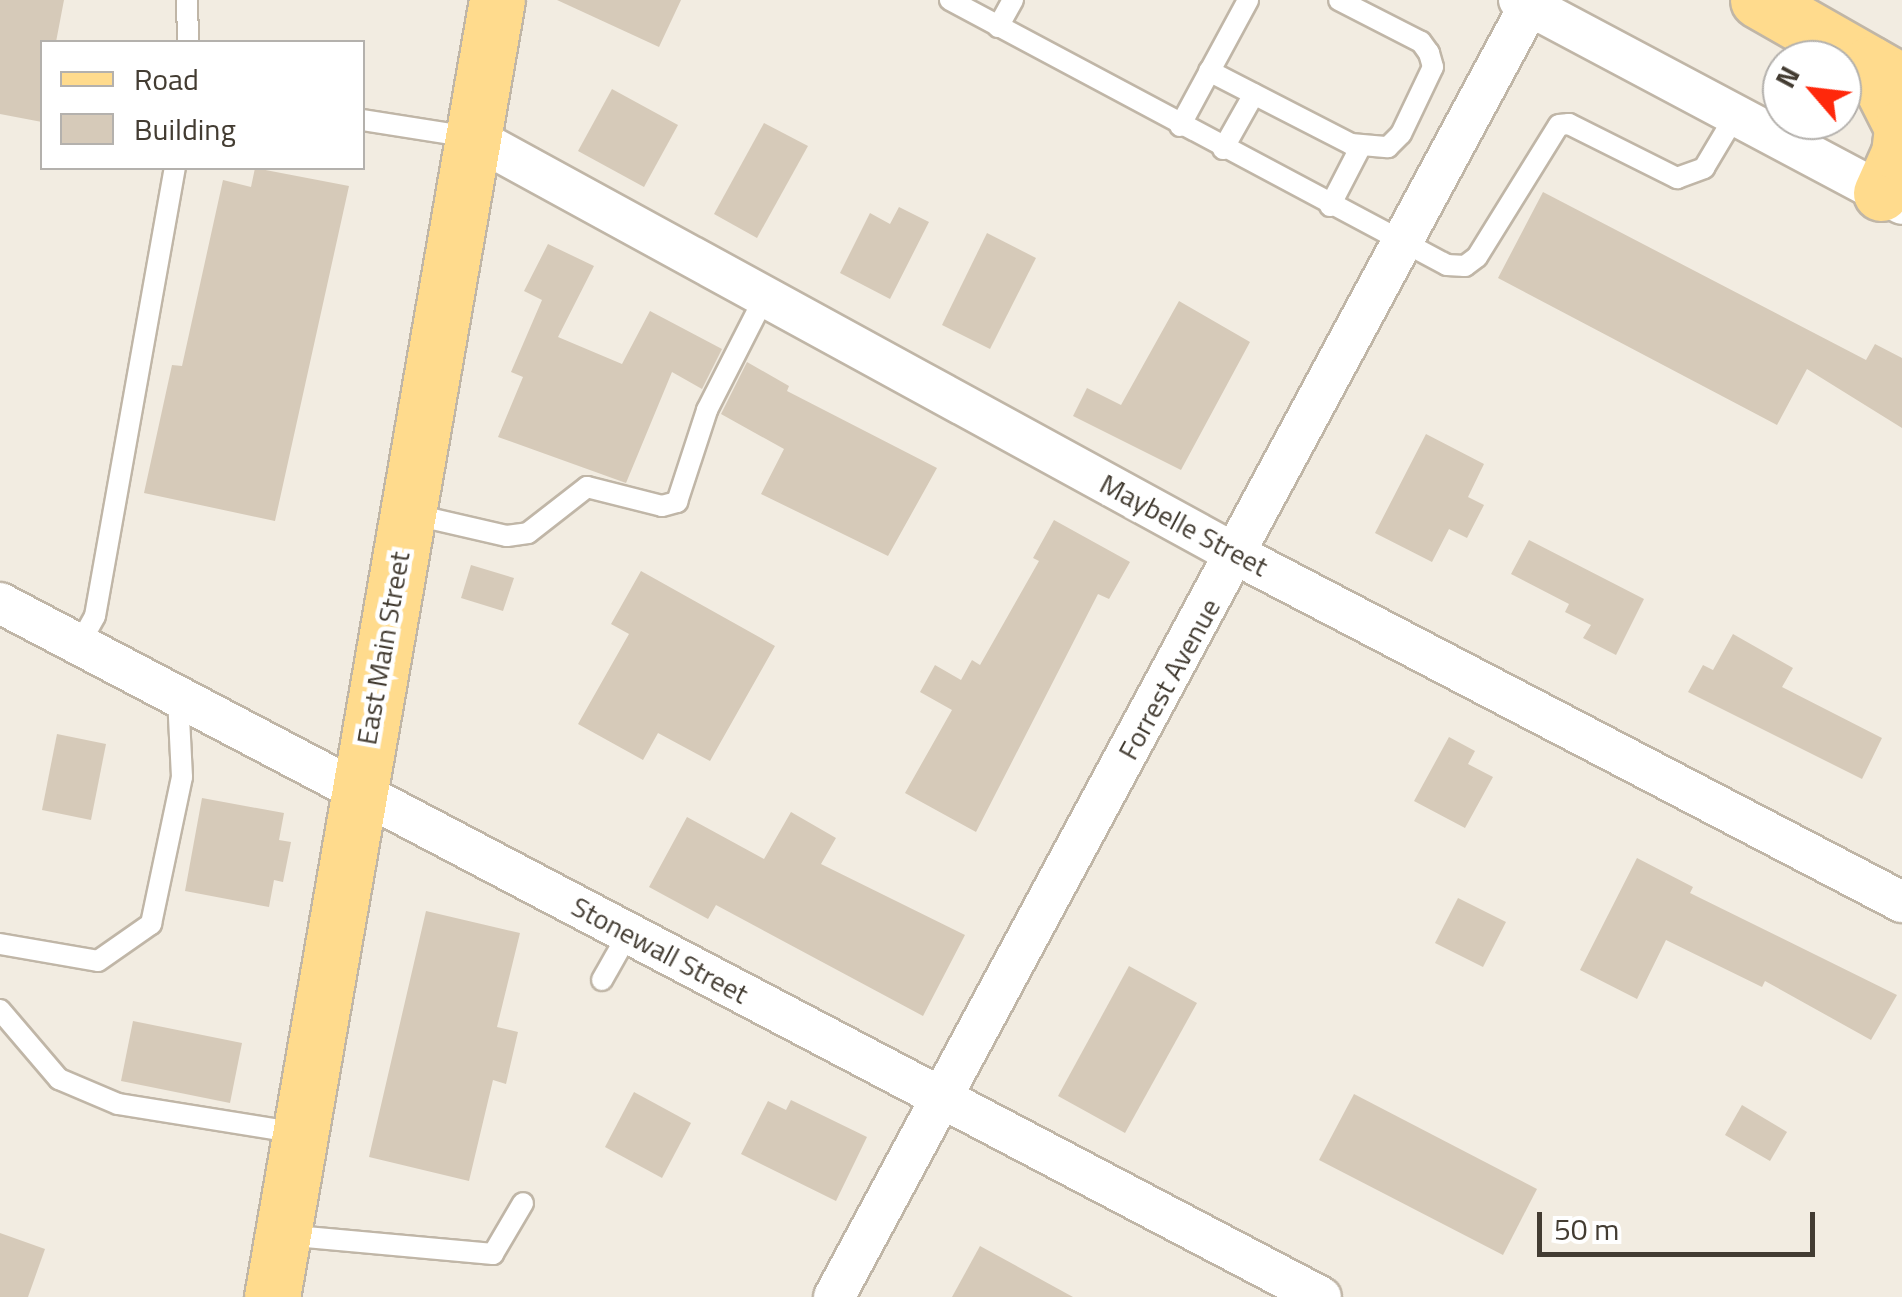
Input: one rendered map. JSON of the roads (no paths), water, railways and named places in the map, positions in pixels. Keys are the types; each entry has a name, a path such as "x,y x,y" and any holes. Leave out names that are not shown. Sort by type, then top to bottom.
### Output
{"main road":[{"name":"East Main Street","path":"272,1297 497,0"},
{"path":"1758,0 1886,73 1902,127 1891,199"}],"street":[{"path":"1524,3 1891,199"},
{"name":"Forrest Avenue","path":"834,1297 938,1096 1237,555 1524,3"},
{"name":"Maybelle Street","path":"472,137 1237,555 1902,902"},
{"name":"Stonewall Street","path":"0,603 1320,1297"}],"lane":[{"path":"187,0 188,40"},
{"path":"950,0 1400,244 1447,265 1465,266 1477,257 1558,125 1569,124 1677,178 1704,168 1734,116"},
{"path":"998,26 1013,0"},
{"path":"1180,126 1248,0"},
{"path":"1209,71 1361,146 1388,147 1401,134 1432,67 1421,42 1339,0"},
{"path":"1223,149 1254,94"},
{"path":"365,120 472,137"},
{"path":"1330,206 1361,146"},
{"path":"79,645 95,616 175,170"},
{"path":"406,513 507,536 528,533 587,486 662,506 677,502 708,410 765,296"},
{"path":"0,944 98,962 151,924 182,776 178,697"},
{"path":"602,980 628,934"},
{"path":"0,1010 60,1079 118,1104 300,1133"},
{"path":"282,1234 493,1254 522,1204"}]}
